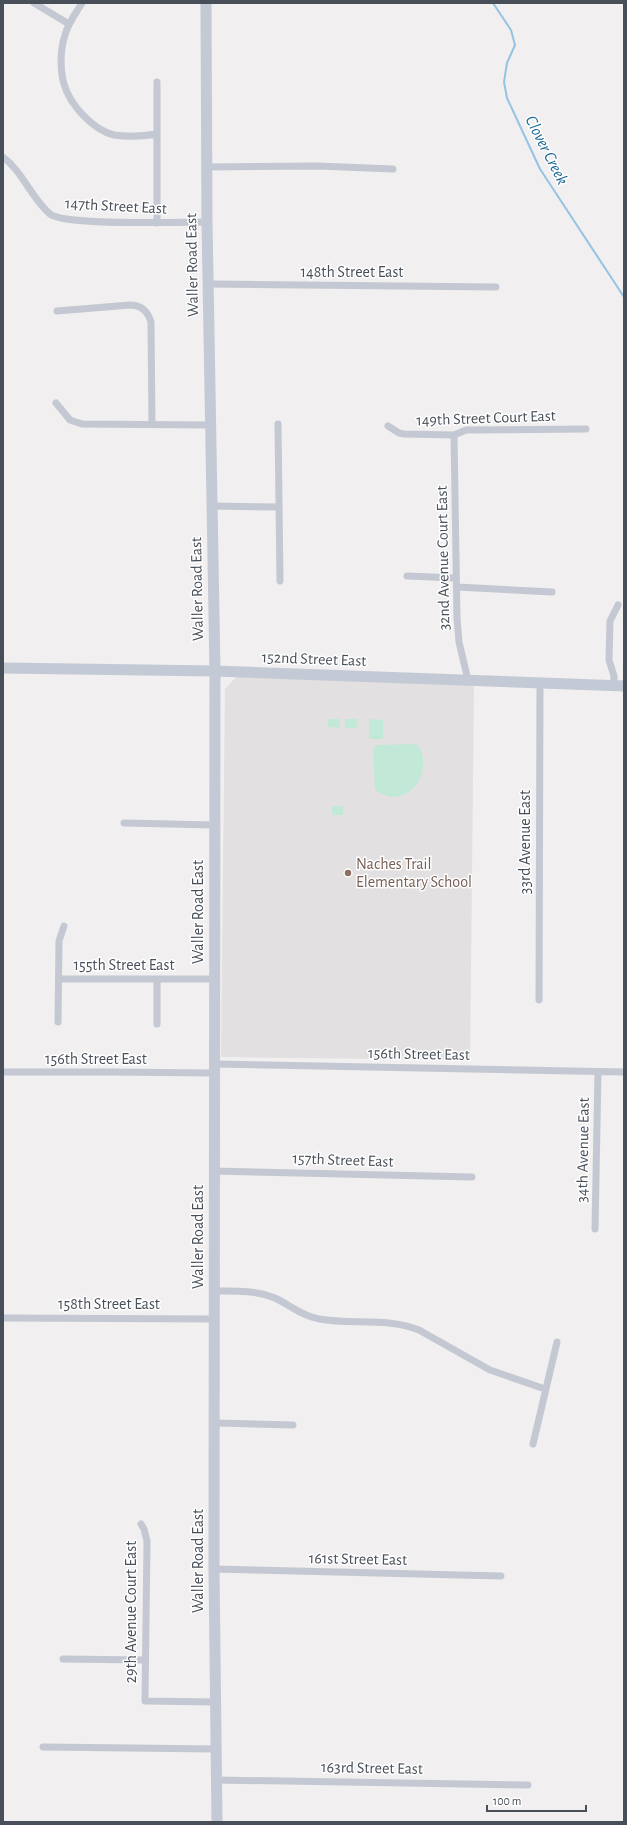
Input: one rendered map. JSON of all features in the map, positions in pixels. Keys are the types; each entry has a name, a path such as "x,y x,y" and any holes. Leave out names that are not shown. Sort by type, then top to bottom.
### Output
{"street":[{"path":"34,3 69,24"},
{"path":"82,3 69,24 63,42 62,77 67,92 81,112 101,130 115,135 157,134"},
{"name":"Waller Road East","path":"206,3 207,222 214,671 214,1569 217,1822"},
{"path":"157,82 157,223"},
{"name":"147th Street East","path":"3,158 17,172 45,209 54,217 71,221 157,223 207,222"},
{"path":"207,167 310,166 393,169"},
{"name":"148th Street East","path":"209,284 496,287"},
{"path":"57,311 130,305 144,309 151,322 152,425"},
{"path":"56,403 65,416 74,422 82,424 210,426"},
{"path":"278,424 280,581"},
{"name":"149th Street Court East","path":"388,426 399,433 404,434 454,435 466,430 586,429"},
{"name":"32nd Avenue Court East","path":"454,435 457,618 459,642 468,680"},
{"path":"212,506 279,507"},
{"path":"407,576 456,578"},
{"path":"457,587 552,592"},
{"path":"618,605 610,621 609,660 619,686"},
{"name":"152nd Street East","path":"3,668 214,671 619,686"},
{"name":"33rd Avenue East","path":"539,1000 540,684"},
{"path":"124,823 214,825"},
{"path":"58,1022 60,941 64,926"},
{"name":"155th Street East","path":"59,979 214,978"},
{"path":"157,979 157,1024"},
{"name":"156th Street East","path":"3,1072 111,1072 214,1069 624,1072"},
{"name":"34th Avenue East","path":"595,1229 598,1072"},
{"name":"157th Street East","path":"214,1171 472,1177"},
{"path":"214,1290 254,1292 266,1295 275,1298 305,1315 321,1320 386,1322 407,1326 419,1330 490,1370 545,1389"},
{"name":"158th Street East","path":"3,1318 214,1319"},
{"path":"533,1444 557,1342"},
{"path":"214,1423 293,1425"},
{"name":"29th Avenue Court East","path":"141,1524 144,1529 147,1542 145,1701 215,1702"},
{"name":"161st Street East","path":"214,1569 501,1576"},
{"path":"63,1659 145,1660"},
{"path":"43,1746 216,1749"},
{"name":"163rd Street East","path":"216,1780 528,1785"}],"shaded area":[{"name":"Naches Trail Elementary School","path":"236,677 474,685 470,1060 221,1057 225,689"}],"green space":[{"path":"328,719 340,719 340,728 328,727"},
{"path":"345,719 357,719 357,728 345,728"},
{"path":"369,719 383,720 383,739 369,739"},
{"path":"416,744 422,752 423,763 422,773 414,788 407,793 391,797 375,789 373,748 376,745"},
{"path":"332,806 343,806 343,815 332,815"}],"waterway":[{"name":"Clover Creek","path":"493,3 511,30 515,45 507,63 504,82 507,98 540,169 624,297"}],"place":[{"name":"Naches Trail Elementary School","path":"348,873"}]}
